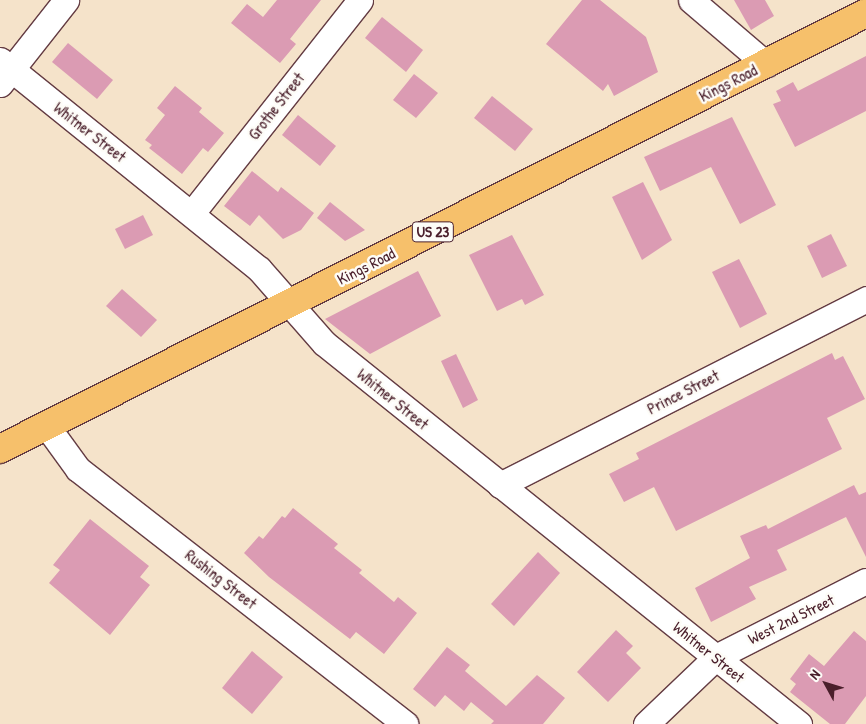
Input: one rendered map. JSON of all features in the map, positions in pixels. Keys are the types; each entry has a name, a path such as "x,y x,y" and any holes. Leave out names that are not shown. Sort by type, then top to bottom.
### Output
{"main road":[{"name":"Kings Road","path":"0,449 866,14"}],"street":[{"path":"4,71 66,0"},
{"name":"Grothe Street","path":"192,213 360,0"},
{"path":"691,0 766,64"},
{"name":"Whitner Street","path":"4,71 192,213 259,269 324,342 799,724"},
{"name":"Prince Street","path":"500,485 866,299"},
{"name":"Rushing Street","path":"46,425 78,469 405,724"},
{"name":"West 2nd Street","path":"646,724 716,657 866,581"}],"building":[{"path":"277,0 321,0 290,39 296,44 280,63 231,23 247,4 263,17"},
{"path":"582,0 600,0 646,37 658,72 614,96 608,84 603,91 546,44"},
{"path":"734,0 765,0 774,16 751,30"},
{"path":"382,17 423,50 406,72 365,38"},
{"path":"68,43 113,80 97,99 52,62"},
{"path":"866,56 866,111 795,147 773,104 781,101 776,91 793,82 798,91"},
{"path":"414,74 438,93 416,118 393,100"},
{"path":"175,86 202,108 199,112 224,133 208,152 203,148 182,174 149,148 152,145 145,140 165,115 157,108"},
{"path":"492,96 533,129 515,151 474,118"},
{"path":"298,115 336,146 320,166 282,135"},
{"path":"732,117 776,205 740,224 711,167 660,191 644,157"},
{"path":"252,171 278,192 281,187 314,213 301,230 283,239 259,215 250,226 224,206"},
{"path":"643,182 672,240 642,260 612,197"},
{"path":"330,202 365,230 345,241 317,218"},
{"path":"143,215 153,235 125,249 115,229"},
{"path":"831,234 847,266 822,278 807,246"},
{"path":"512,235 544,295 525,305 522,299 497,311 469,255"},
{"path":"739,259 767,314 740,328 712,272"},
{"path":"418,271 441,316 370,354 325,319"},
{"path":"122,289 157,320 141,337 106,306"},
{"path":"832,353 835,360 843,356 865,399 827,418 842,449 676,531 654,487 624,502 609,474 639,459 636,453"},
{"path":"456,354 478,400 463,408 441,361"},
{"path":"854,485 859,495 866,492 866,557 846,517 777,550 787,570 749,587 756,599 711,622 695,588 750,558 740,536 766,525 768,529"},
{"path":"293,508 338,544 334,548 362,570 359,573 394,602 398,597 417,613 384,654 356,632 350,639 269,577 244,553 259,536 263,539 282,516 285,518"},
{"path":"90,519 149,566 140,577 150,585 110,635 49,583 60,570 53,565"},
{"path":"538,552 560,573 514,626 491,604"},
{"path":"616,630 633,646 626,653 641,668 608,702 577,672"},
{"path":"854,631 866,641 866,696 845,724 830,724 790,692 796,684 790,679 809,654 824,666"},
{"path":"447,647 470,665 465,671 506,706 537,675 565,698 543,724 491,724 494,721 471,702 464,711 445,695 435,707 413,689"},
{"path":"252,651 283,677 252,714 222,688"}]}
